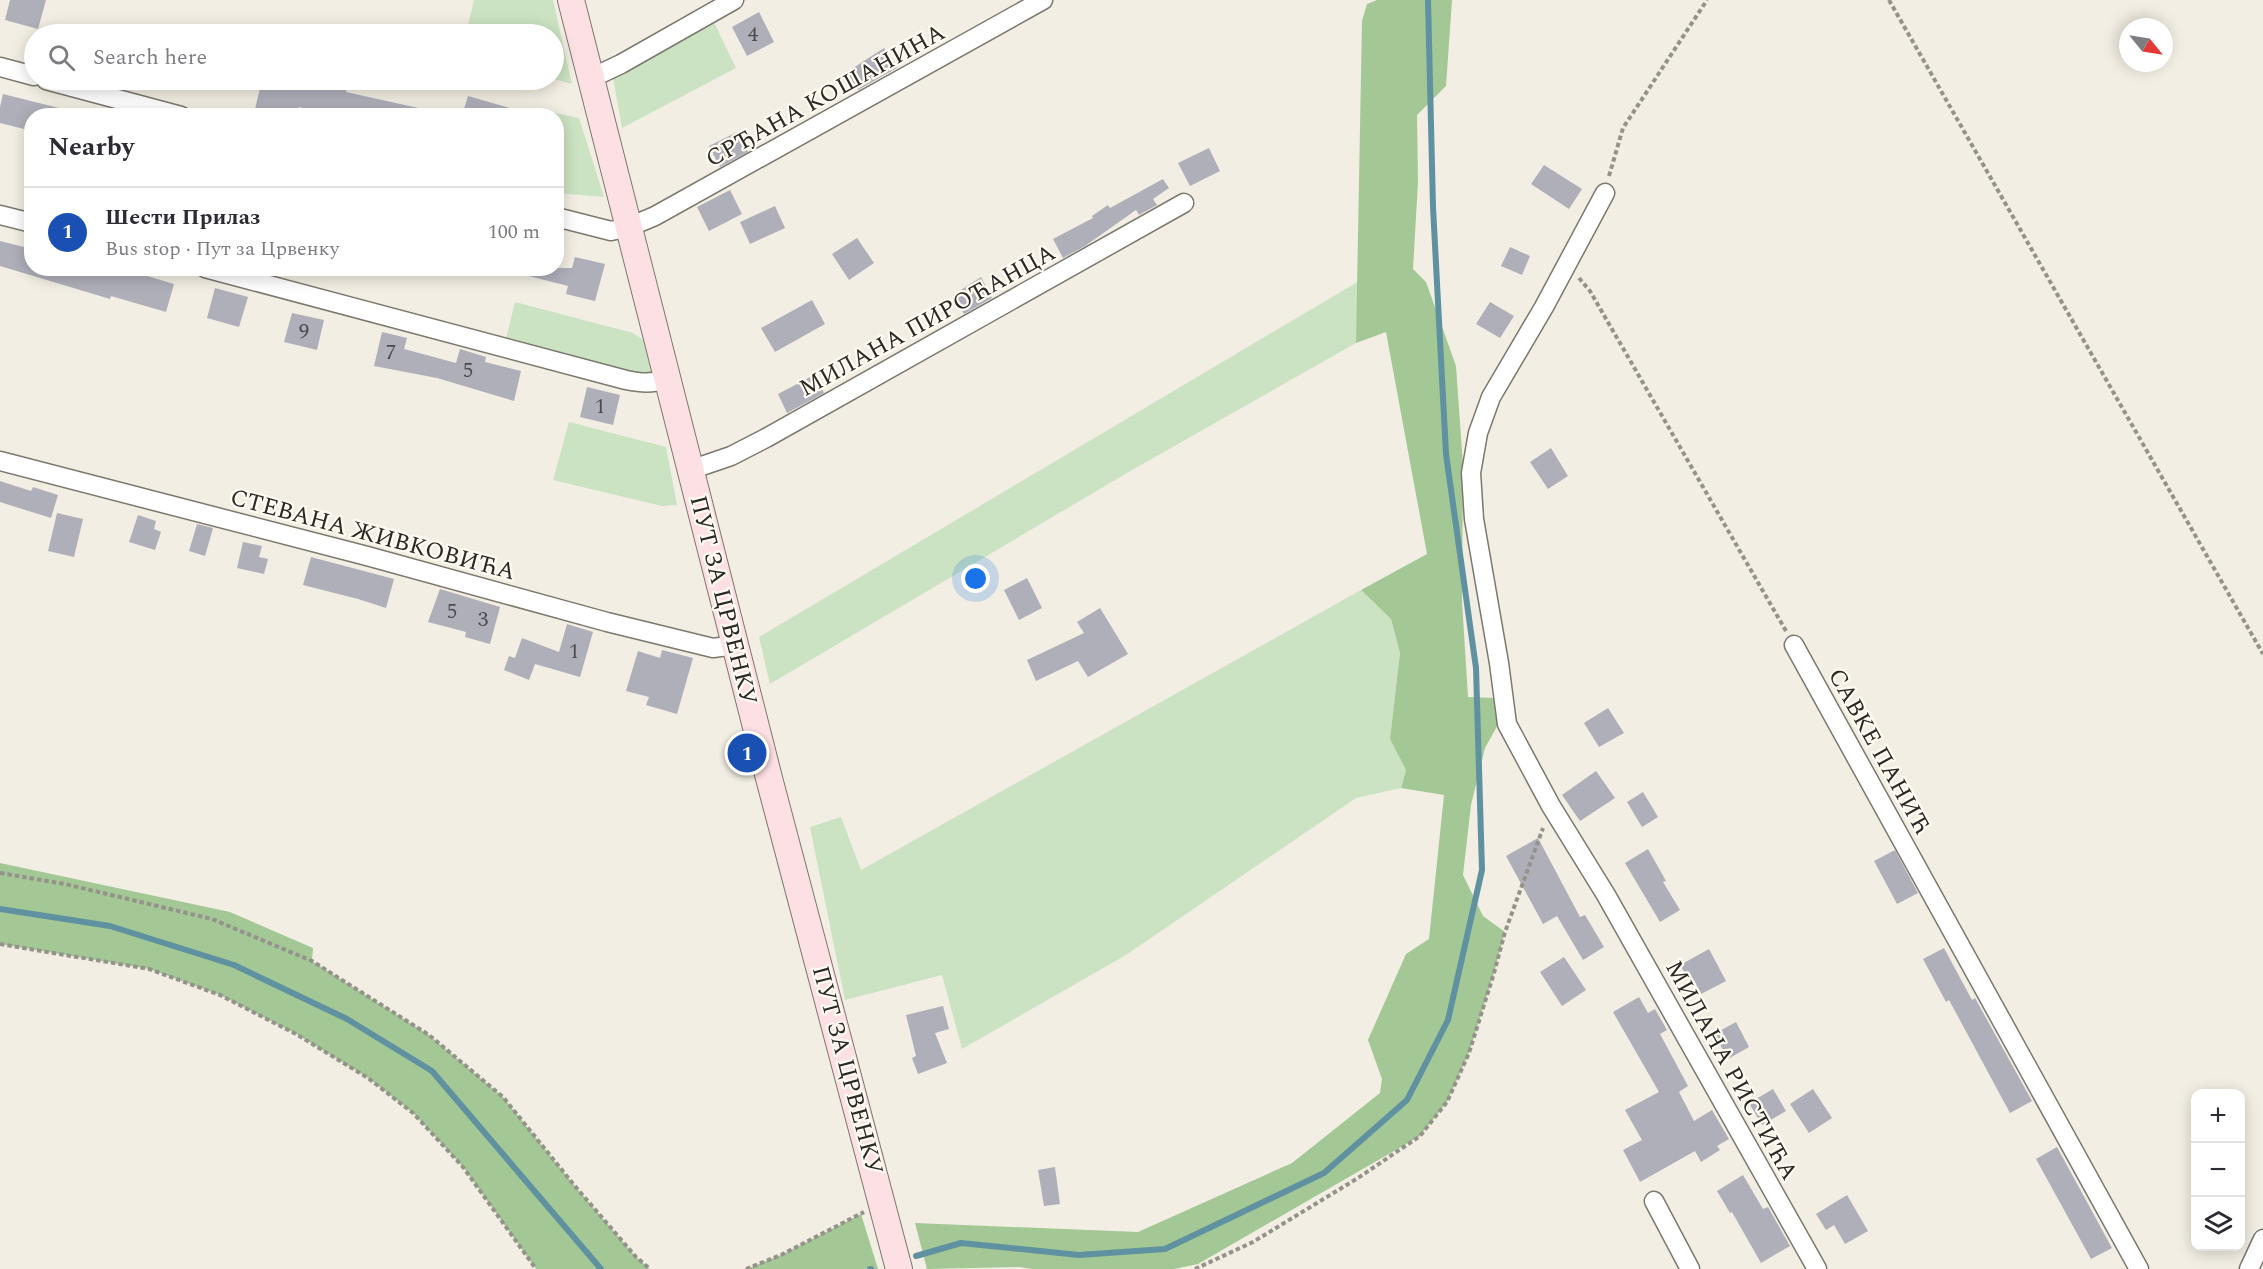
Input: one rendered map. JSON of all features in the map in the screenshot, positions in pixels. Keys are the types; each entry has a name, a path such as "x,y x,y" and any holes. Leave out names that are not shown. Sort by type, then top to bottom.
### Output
{"street":[{"name":"ПУТ ЗА ЦРВЕНКУ","path":"571,0 735,645 899,1269"},
{"path":"590,76 621,64 734,0"},
{"name":"СРЂАНА КОШАНИНА","path":"629,227 715,184 1043,0"},
{"path":"0,67 24,73"},
{"path":"84,90 151,108"},
{"name":"МИЛАНА РИСТИЋА","path":"1605,193 1491,397 1478,433 1472,473 1474,519 1507,724 1551,806 1606,895 1817,1269"},
{"name":"МИЛАНА ПИРОЋАНЦА","path":"690,470 731,456 765,438 1184,203"},
{"path":"0,215 24,221"},
{"path":"564,219 611,231 629,227"},
{"path":"235,276 626,380 643,384 667,379"},
{"name":"СТЕВАНА ЖИВКОВИЋА","path":"0,461 367,556 607,622 713,648 735,645"},
{"name":"САВКЕ ПАНИЋ","path":"1794,645 2139,1269"},
{"path":"1654,1201 1690,1269"},
{"path":"2249,1269 2263,1239"}],"path":[{"path":"1605,193 1623,128 1707,0"},
{"path":"1889,0 2263,654"},
{"path":"1567,264 1590,291 1794,645"},
{"path":"1195,1269 1253,1242 1367,1172 1420,1136 1447,1102 1469,1053 1505,932 1551,806"},
{"path":"0,873 65,884 212,920 312,961 429,1035 503,1097 574,1185 636,1257 650,1269"},
{"path":"0,944 149,969 220,995 297,1034 368,1078 413,1113 463,1167 536,1269"},
{"path":"747,1269 781,1255 883,1202"}],"green space":[{"path":"474,0 553,0 558,24 468,24"},
{"path":"1377,0 1452,0 1446,86 1417,115 1418,182 1413,269 1426,282 1456,366 1463,466 1462,601 1468,697 1495,698 1500,721 1485,748 1471,805 1463,875 1483,916 1505,932 1469,1053 1447,1102 1420,1136 1198,1264 1174,1269 1032,1269 1019,1267 927,1269 915,1223 1138,1232 1292,1163 1380,1093 1382,1079 1368,1040 1406,954 1429,939 1444,795 1401,788 1406,770 1390,739 1400,653 1391,619 1361,590 1427,554 1386,332 1356,343 1362,21 1367,4"},
{"path":"714,22 736,68 622,128 613,78"},
{"path":"564,49 572,84 564,82"},
{"path":"564,115 579,118 604,197 564,194"},
{"path":"1359,281 1356,343 1132,470 770,684 759,637"},
{"path":"515,302 633,333 646,342 654,376 613,370 506,339"},
{"path":"569,422 666,447 677,505 662,506 553,480"},
{"path":"1361,590 1391,619 1400,653 1390,739 1406,770 1401,788 1356,798 1126,955 962,1049 942,975 845,1000 810,827 841,817 861,870"},
{"path":"0,863 230,912 313,948 312,961 429,1035 503,1097 574,1185 636,1257 650,1269 536,1269 463,1167 413,1113 368,1078 296,1034 220,995 149,969 0,944"},
{"path":"861,1214 878,1269 746,1269 781,1255"}],"building":[{"path":"10,0 46,0 39,24 24,25 5,20"},
{"path":"759,12 774,42 747,56 732,27"},
{"path":"884,48 897,68 858,90 847,72"},
{"path":"260,90 346,90 346,92 418,108 299,107 255,108"},
{"path":"3,94 59,108 24,108 24,129 0,123"},
{"path":"468,96 510,108 464,108"},
{"path":"737,132 748,152 720,167 709,146"},
{"path":"1209,148 1220,171 1190,186 1178,163"},
{"path":"1544,165 1582,189 1569,209 1531,184"},
{"path":"1163,179 1169,188 1153,199 1157,205 1139,215 1136,210 1085,246 1063,258 1053,239 1093,218 1092,216 1108,205 1110,208"},
{"path":"730,190 742,214 709,231 697,207"},
{"path":"775,206 785,228 750,244 740,222"},
{"path":"857,238 874,263 849,280 832,254"},
{"path":"0,241 24,247 24,273 0,266"},
{"path":"1510,247 1530,256 1522,275 1501,266"},
{"path":"575,257 605,264 595,301 566,294 568,286 529,276 564,276 564,268 572,268"},
{"path":"33,276 147,276 174,284 166,312 111,296 110,299"},
{"path":"981,277 992,298 964,314 953,295"},
{"path":"215,288 248,297 239,327 207,318"},
{"path":"812,300 825,324 775,352 761,328"},
{"path":"1490,302 1514,316 1500,338 1476,324"},
{"path":"292,313 324,320 317,350 284,342"},
{"path":"382,332 407,338 404,349 456,363 460,349 486,357 485,362 521,371 514,401 437,378 374,366"},
{"path":"814,375 824,393 787,413 778,394"},
{"path":"587,387 620,395 613,425 580,417"},
{"path":"1551,448 1568,476 1548,489 1530,462"},
{"path":"0,481 31,491 33,487 58,495 51,518 0,502"},
{"path":"57,513 83,519 74,557 48,551"},
{"path":"138,515 156,521 154,529 161,532 155,550 129,542"},
{"path":"197,524 213,528 205,556 189,551"},
{"path":"243,542 262,546 259,557 268,559 264,574 237,568"},
{"path":"311,557 394,579 386,608 303,585"},
{"path":"1027,578 1042,608 1019,620 1004,590"},
{"path":"440,589 500,607 490,644 465,637 466,632 428,622"},
{"path":"1100,608 1128,654 1088,677 1078,661 1036,681 1027,660 1084,633 1077,622"},
{"path":"567,624 593,632 580,677 535,664 529,680 504,670 509,656 515,658 522,638 559,652"},
{"path":"662,650 693,658 677,714 646,705 649,697 626,691 638,651 660,658"},
{"path":"1608,708 1624,733 1599,747 1584,723"},
{"path":"1596,771 1615,798 1580,821 1562,795"},
{"path":"1643,792 1658,817 1642,827 1627,802"},
{"path":"1538,838 1580,917 1585,915 1604,947 1583,960 1557,916 1543,924 1506,856"},
{"path":"1648,849 1666,881 1663,882 1680,910 1660,922 1625,863"},
{"path":"1895,850 1918,893 1897,904 1874,861"},
{"path":"1944,948 1972,1000 1975,998 2032,1101 2010,1113 1949,1000 1946,1002 1923,959"},
{"path":"1709,949 1726,981 1701,994 1694,980 1690,982 1680,965"},
{"path":"1564,957 1586,990 1562,1006 1540,972"},
{"path":"1639,997 1648,1013 1655,1009 1667,1030 1660,1034 1688,1086 1679,1092 1694,1121 1712,1110 1729,1139 1717,1146 1720,1150 1701,1162 1695,1151 1640,1182 1623,1150 1642,1140 1625,1110 1659,1092 1613,1012"},
{"path":"943,1006 949,1029 935,1033 947,1063 918,1074 912,1058 916,1056 906,1015"},
{"path":"1736,1022 1749,1047 1728,1059 1714,1034"},
{"path":"1773,1089 1786,1111 1762,1125 1749,1103"},
{"path":"1813,1089 1832,1118 1809,1133 1790,1104"},
{"path":"2057,1147 2112,1248 2091,1259 2036,1159"},
{"path":"1055,1167 1060,1204 1044,1206 1038,1170"},
{"path":"1743,1175 1763,1209 1768,1207 1790,1246 1761,1263 1732,1212 1730,1213 1717,1191"},
{"path":"1847,1195 1868,1231 1845,1244 1834,1225 1826,1230 1816,1214"}],"waterway":[{"path":"916,1256 961,1243 1079,1255 1165,1249 1324,1173 1407,1100 1448,1020 1482,870 1476,668 1446,454 1433,207 1428,0"},
{"path":"0,909 110,926 234,965 347,1019 432,1071 601,1269"}],"place":[{"name":"Шести Прилаз","path":"747,753"}]}
